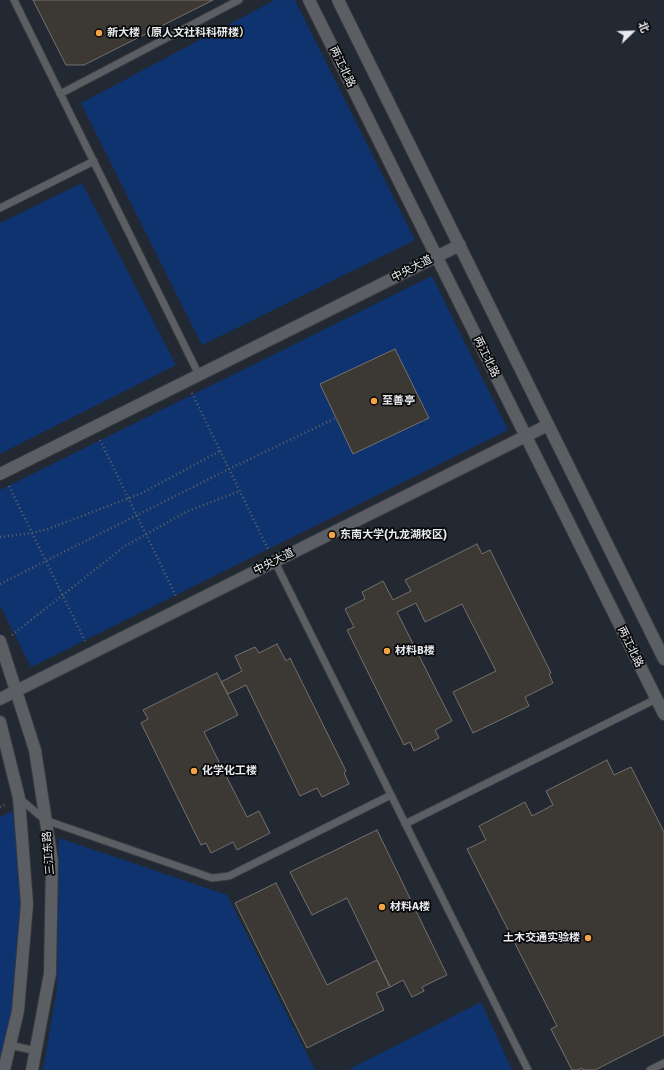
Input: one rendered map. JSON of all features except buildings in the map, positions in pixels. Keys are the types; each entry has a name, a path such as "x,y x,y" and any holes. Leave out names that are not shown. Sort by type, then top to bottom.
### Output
{"street":[{"name":"两江北路","path":"309,0 436,257 660,701 664,714"},
{"path":"338,0 664,659"},
{"name":"中央大道","path":"1,473 460,245"},
{"name":"中央大道","path":"0,699 548,425"},
{"name":"三江东路","path":"1,642 35,750 52,861 50,973 32,1070"},
{"path":"0,722 19,798 27,904 18,1011 4,1070"}],"lane":[{"path":"14,0 199,375"},
{"path":"60,94 239,0"},
{"path":"0,208 94,161"},
{"path":"274,562 528,1070"},
{"path":"405,824 660,701"},
{"path":"19,798 45,820 212,878 229,876 391,795"},
{"path":"10,1045 36,1051"},
{"path":"650,1070 664,1063"}],"path":[{"path":"186,381 274,562"},
{"path":"0,584 336,418"},
{"path":"94,427 182,608"},
{"path":"0,537 48,529 142,493 220,451"},
{"path":"1,473 32,532 91,654"},
{"path":"1,642 125,546 188,511 240,491"}],"shaded area":[{"name":"东南大学(九龙湖校区)","path":"0,0 664,0 664,1070 0,1070"},
{"path":"275,0 295,0 415,240 202,345 81,103"},
{"path":"82,183 176,365 0,454 0,223"},
{"path":"432,276 508,430 31,667 0,605 0,490"},
{"path":"13,811 23,905 15,1010 0,1069 0,817"},
{"path":"59,838 227,895 315,1070 43,1070 57,989"},
{"path":"481,1002 512,1070 348,1070"}],"place":[{"name":"新大楼（原人文社科科研楼）","path":"99,33"},
{"name":"至善亭","path":"374,401"},
{"name":"东南大学(九龙湖校区)","path":"332,535"},
{"name":"材料B楼","path":"387,651"},
{"name":"化学化工楼","path":"194,771"},
{"name":"材料A楼","path":"382,907"},
{"name":"土木交通实验楼","path":"588,938"}]}
